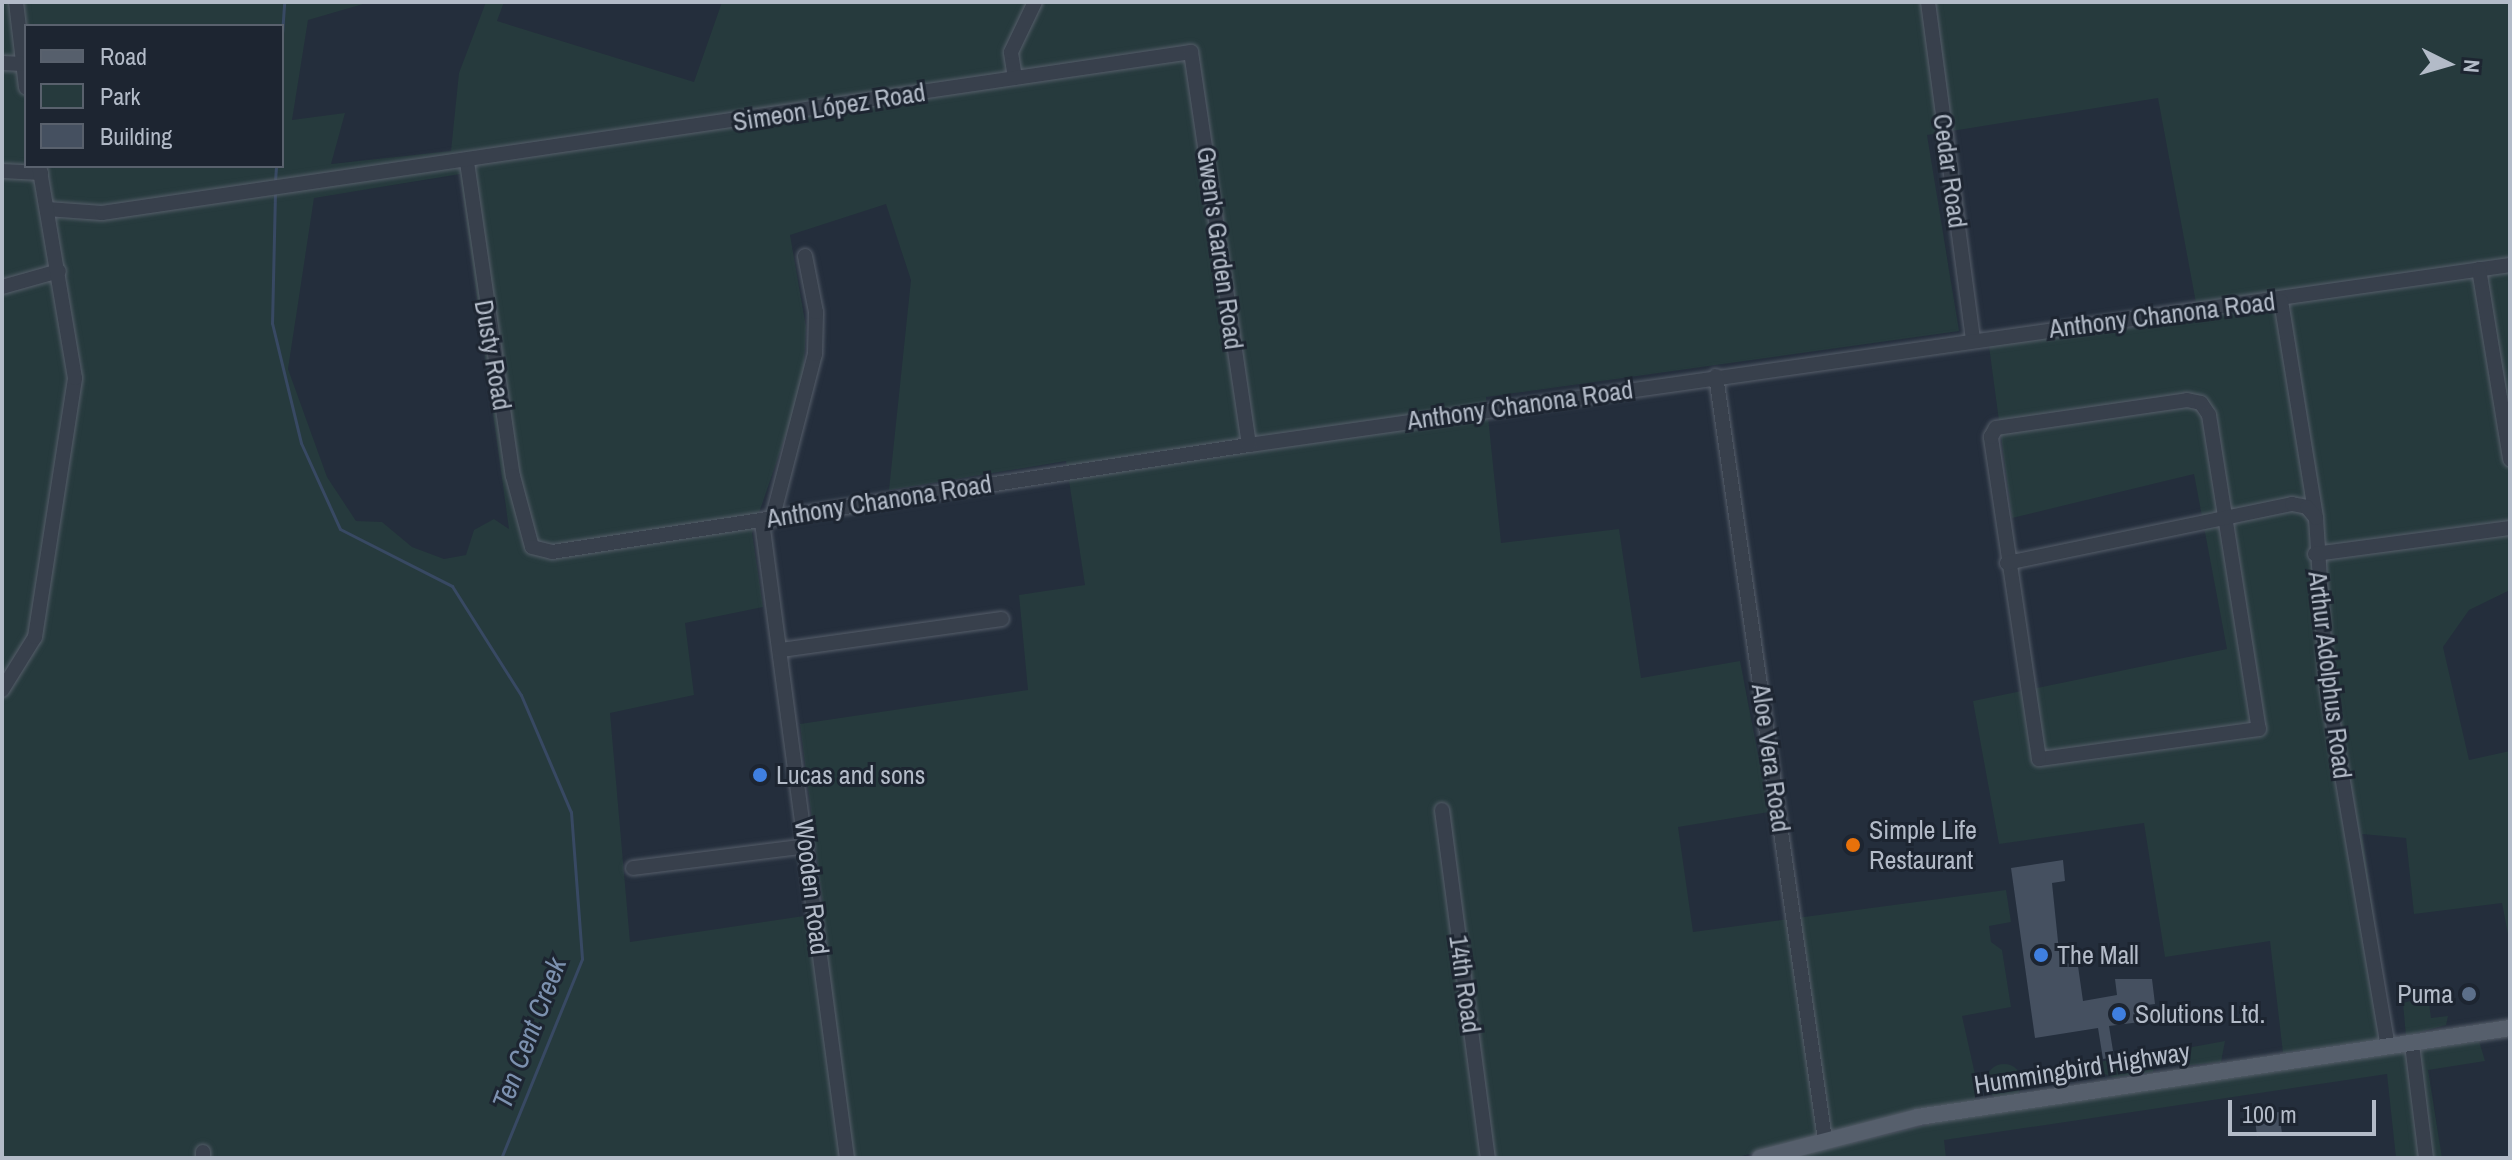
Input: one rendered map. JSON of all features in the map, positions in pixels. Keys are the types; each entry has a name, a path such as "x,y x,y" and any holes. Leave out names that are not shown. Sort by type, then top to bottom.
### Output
{"main road":[{"name":"Hummingbird Highway","path":"1760,1158 1918,1117 2510,1028"}],"street":[{"path":"16,2 24,72"},
{"path":"1015,78 1011,52 1035,2"},
{"name":"Cedar Road","path":"1928,2 1973,339"},
{"name":"Simeon López Road","path":"47,209 102,213 441,160 467,162 1191,52"},
{"name":"Gwen's Garden Road","path":"1191,52 1249,445"},
{"path":"2,63 23,64"},
{"name":"Dusty Road","path":"467,162 513,476 532,547"},
{"path":"2,690 35,637 75,378 40,170 3,172"},
{"path":"767,521 815,354 816,312 805,256"},
{"name":"Anthony Chanona Road","path":"532,547 552,552 1716,376 1973,339 2281,301 2510,265"},
{"path":"2479,269 2510,459"},
{"path":"2,287 59,271"},
{"name":"Arthur Adolphus Road","path":"2281,301 2316,518 2315,554 2327,687 2388,1047"},
{"name":"Aloe Vera Road","path":"1716,376 1825,1140"},
{"path":"2201,403 2209,415 2259,729 2039,759 2007,563 1991,437 1996,428 2201,403"},
{"path":"2007,563 2227,521 2292,504 2307,507 2316,518"},
{"name":"Wooden Road","path":"767,521 847,1158"},
{"path":"2315,554 2510,528"},
{"path":"781,650 1002,619"},
{"name":"14th Road","path":"1442,810 1488,1158"},
{"path":"633,868 807,846"},
{"path":"2412,1044 2426,1158"}],"green space":[{"path":"2,2 370,2 308,20 292,120 345,113 331,164 451,151 459,73 486,2 504,2 497,21 694,82 722,2 2510,2 2510,590 2469,610 2443,647 2469,760 2510,751 2510,945 2502,903 2414,914 2406,838 2362,834 2391,1038 2283,1053 2270,941 2165,957 2144,823 1999,844 1973,701 2227,649 2194,474 2012,518 1989,346 2199,319 2158,98 1927,135 1959,331 1486,397 1501,543 1619,529 1641,678 1740,661 1769,812 1678,827 1693,932 2006,890 2011,922 1989,926 1991,942 2002,950 2011,1007 1962,1016 1978,1088 1974,1101 1733,1158 2,1158","holes":["460,174 509,529 494,519 474,530 466,555 444,559 412,547 382,522 356,521 327,477 288,369 314,198","886,204 911,280 889,490 1066,461 1085,585 1019,595 1028,690 800,724 824,913 630,942 610,713 694,695 685,623 763,607 752,533 803,385 806,327 790,235"]},
{"path":"2428,996 2431,1018 2448,1016 2446,1025 2406,1036 2403,1003"},
{"path":"2225,1041 2221,1062 2183,1066 2176,1050"},
{"path":"2479,1041 2485,1061 2428,1070 2442,1158 2396,1158 2387,1074 1944,1140 1946,1158 1788,1158 1952,1119"},
{"path":"2155,1052 2153,1072 2113,1078 2101,1072 2099,1062"},
{"path":"2004,1064 2016,1070 2022,1082 2016,1094 2004,1100 1992,1094 1986,1082 1992,1070"}],"building":[{"name":"The Mall","path":"2063,860 2065,881 2052,883 2060,961 2078,966 2083,1001 2117,995 2115,979 2152,979 2155,1004 2138,1006 2140,1022 2109,1026 2114,1057 2103,1059 2098,1028 2035,1038 2011,868"},
{"path":"2279,1112 2282,1133 2257,1136 2254,1115"}],"waterway":[{"name":"Ten Cent Creek","path":"283,24 284,2"},
{"name":"Ten Cent Creek","path":"275,181 276,168"},
{"name":"Ten Cent Creek","path":"275,192 272,323 301,443 340,529 452,586 521,695 571,812 582,959 501,1158"}],"place":[{"name":"Lucas and sons","path":"760,775"},
{"name":"Simple Life Restaurant","path":"1853,845"},
{"name":"The Mall","path":"2041,955"},
{"name":"Puma","path":"2469,994"},
{"name":"Solutions Ltd.","path":"2119,1014"}]}
